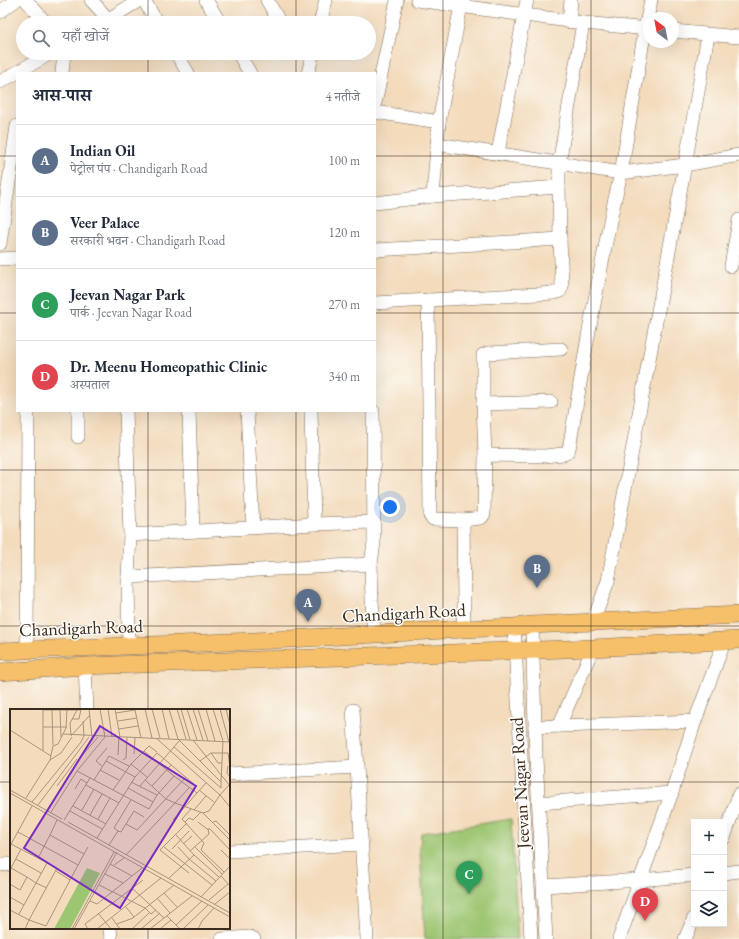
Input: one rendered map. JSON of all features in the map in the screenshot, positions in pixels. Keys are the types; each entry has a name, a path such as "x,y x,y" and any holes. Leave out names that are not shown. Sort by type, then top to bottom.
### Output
{"main road":[{"name":"Chandigarh Road","path":"0,651 129,647 739,615"},
{"name":"Chandigarh Road","path":"0,672 85,666 593,648 732,640"}],"street":[{"path":"0,12 16,0"},
{"path":"26,0 40,16"},
{"path":"91,0 102,16"},
{"path":"113,16 140,0"},
{"path":"144,0 154,16"},
{"path":"206,0 216,16"},
{"path":"267,0 276,16"},
{"path":"322,16 326,0"},
{"path":"376,98 397,0"},
{"path":"417,0 461,3 583,24 643,29"},
{"path":"498,153 527,0"},
{"path":"569,22 571,0"},
{"path":"649,12 651,0"},
{"path":"433,196 439,122 461,3"},
{"path":"376,303 560,291 562,286 559,164 583,24"},
{"path":"679,32 739,37"},
{"path":"593,622 608,581 686,165 708,35"},
{"path":"485,455 545,456 563,454 569,449 588,336 611,216 621,173 644,48"},
{"path":"26,70 41,60"},
{"path":"62,72 63,60"},
{"path":"180,60 187,72"},
{"path":"242,60 249,72"},
{"path":"308,72 311,60"},
{"path":"0,82 16,75"},
{"path":"376,112 439,122"},
{"path":"0,244 16,133"},
{"path":"437,144 621,173 686,165 739,155"},
{"path":"376,202 433,196 559,187"},
{"path":"731,266 739,220"},
{"path":"376,250 560,239"},
{"path":"0,260 16,258"},
{"path":"428,300 430,516 433,519 463,520 480,518 484,514 485,455 482,356 488,353 561,349"},
{"path":"483,404 551,402"},
{"path":"27,650 28,412"},
{"path":"78,412 78,436"},
{"path":"126,412 130,535 128,577 129,647"},
{"path":"188,412 193,531"},
{"path":"247,412 253,527"},
{"path":"311,412 314,524"},
{"path":"373,412 374,542 371,564 374,634"},
{"path":"463,520 463,629"},
{"path":"130,535 253,527 374,522"},
{"path":"128,577 371,564"},
{"name":"Jeevan Nagar Road","path":"532,625 535,727 546,939"},
{"name":"Jeevan Nagar Road","path":"514,627 531,939"},
{"path":"619,939 672,793 696,721 732,640"},
{"path":"559,726 593,648"},
{"path":"85,666 87,709"},
{"path":"353,710 367,939"},
{"path":"535,727 696,721"},
{"path":"230,774 357,768"},
{"path":"539,803 672,793"},
{"path":"727,829 739,794"},
{"path":"230,851 361,844"},
{"path":"0,865 10,864"},
{"path":"727,873 739,871"},
{"path":"544,886 691,876"},
{"path":"685,939 691,925"},
{"path":"110,929 111,939"},
{"path":"222,939 250,937 254,939"}],"green space":[{"path":"511,819 518,939 425,939 420,848 421,833"}],"place":[{"name":"Veer Palace","path":"537,588"},
{"name":"Indian Oil","path":"308,622"},
{"name":"Jeevan Nagar Park","path":"469,894"},
{"name":"Dr. Meenu Homeopathic Clinic","path":"645,921"}]}
